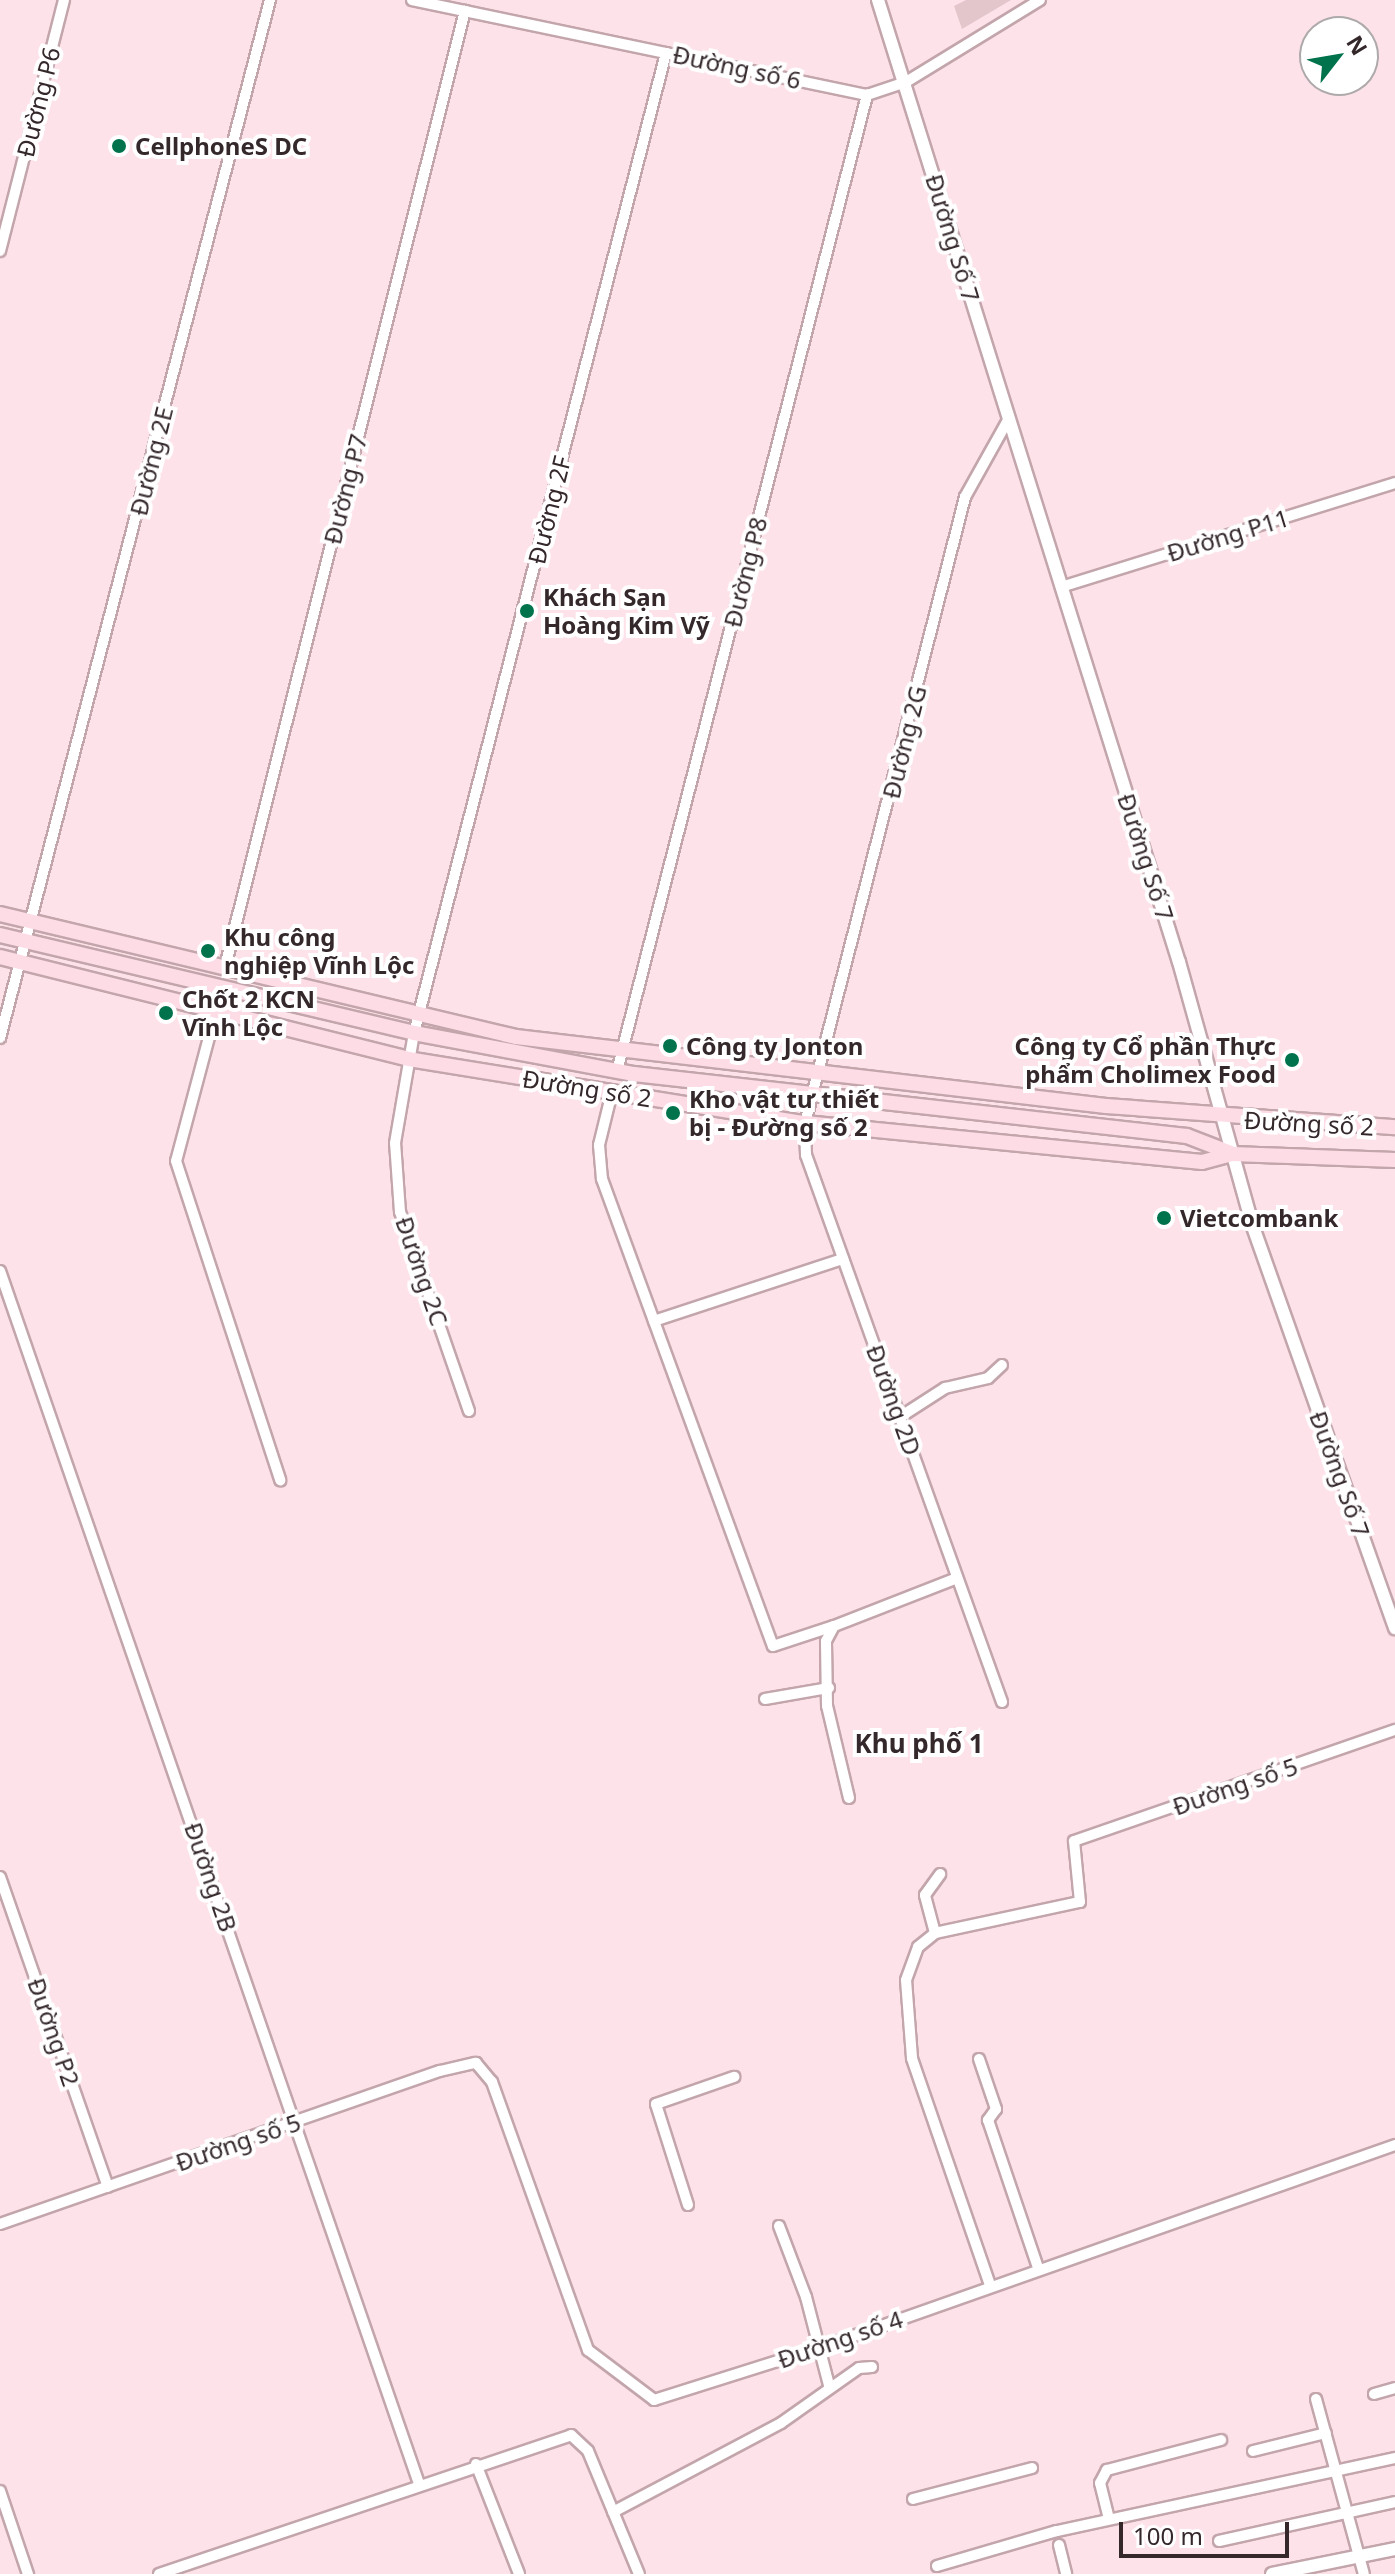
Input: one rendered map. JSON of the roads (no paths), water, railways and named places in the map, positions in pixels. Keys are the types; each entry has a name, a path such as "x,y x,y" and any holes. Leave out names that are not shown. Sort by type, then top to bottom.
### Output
{"main road":[{"name":"Đường số 2","path":"0,914 516,1037 1224,1118 1395,1127"},
{"name":"Đường số 2","path":"0,935 414,1033 617,1071 813,1097 1187,1136 1232,1154"},
{"name":"Đường số 2","path":"0,957 408,1059 805,1123 1202,1162 1232,1154 1395,1160"},
{"name":"Đường số 2","path":"1187,1136 1224,1118"}],"street":[{"name":"Đường P6","path":"0,251 64,0"},
{"name":"Đường 2E","path":"25,942 270,0"},
{"name":"Đường số 6","path":"412,0 867,95"},
{"name":"Đường Số 7","path":"878,0 906,82 1224,1118 1252,1224 1395,1628"},
{"path":"867,95 906,82 1040,0"},
{"name":"Đường P7","path":"225,967 465,11"},
{"name":"Đường 2F","path":"414,1033 666,53"},
{"name":"Đường P8","path":"617,1071 867,95"},
{"name":"Đường 2G","path":"813,1097 965,497 1008,420"},
{"name":"Đường P11","path":"1061,587 1395,483"},
{"path":"0,1038 25,942"},
{"path":"216,1011 176,1161 280,1480"},
{"name":"Đường 2C","path":"414,1033 395,1143 400,1212 469,1411"},
{"path":"612,1092 599,1145 602,1179 773,1646 957,1578"},
{"name":"Đường 2D","path":"813,1097 805,1123 806,1155 1002,1702"},
{"path":"654,1321 843,1259"},
{"name":"Đường 2B","path":"0,1271 419,2484"},
{"path":"900,1417 945,1388 988,1378 1002,1365"},
{"path":"834,1626 826,1641 827,1706 849,1798"},
{"path":"765,1699 829,1688"},
{"name":"Đường số 5","path":"935,1933 1080,1902 1074,1841 1395,1730"},
{"path":"940,1874 925,1895 935,1933 918,1947 906,1980 912,2058 990,2285"},
{"name":"Đường P2","path":"0,1877 108,2187"},
{"path":"979,2059 996,2109 988,2120 1038,2268"},
{"name":"Đường số 5","path":"0,2224 440,2071 476,2063"},
{"name":"Đường số 4","path":"476,2063 492,2082 588,2350 654,2400 822,2347 1038,2268 1395,2145"},
{"path":"688,2205 656,2104 734,2077"},
{"path":"779,2226 822,2347 829,2385"},
{"path":"613,2512 781,2423 829,2385 859,2368 872,2367"},
{"path":"1374,2394 1395,2388"},
{"path":"1316,2399 1364,2574"},
{"path":"1253,2451 1326,2433"},
{"path":"159,2574 516,2450 571,2435 588,2451 639,2574"},
{"path":"1109,2519 1100,2483 1107,2470 1221,2440"},
{"path":"937,2566 1057,2531 1395,2458"},
{"path":"476,2464 519,2574"},
{"path":"913,2499 1032,2468"},
{"path":"0,2491 28,2574"},
{"path":"1219,2541 1395,2502"},
{"path":"1059,2545 1066,2574"},
{"path":"1272,2574 1395,2549"}],"place":[{"name":"CellphoneS DC","path":"119,146"},
{"name":"Khách Sạn Hoàng Kim Vỹ","path":"527,611"},
{"name":"Khu công nghiệp Vĩnh Lộc","path":"208,951"},
{"name":"Chốt 2 KCN Vĩnh Lộc","path":"166,1013"},
{"name":"Công ty Jonton","path":"670,1046"},
{"name":"Công ty Cổ phần Thực phẩm Cholimex Food","path":"1292,1060"},
{"name":"Kho vật tư thiết bị - Đường số 2","path":"673,1113"},
{"name":"Vietcombank","path":"1164,1218"}],"district":[{"name":"Khu phố 1","path":"919,1744"}]}
